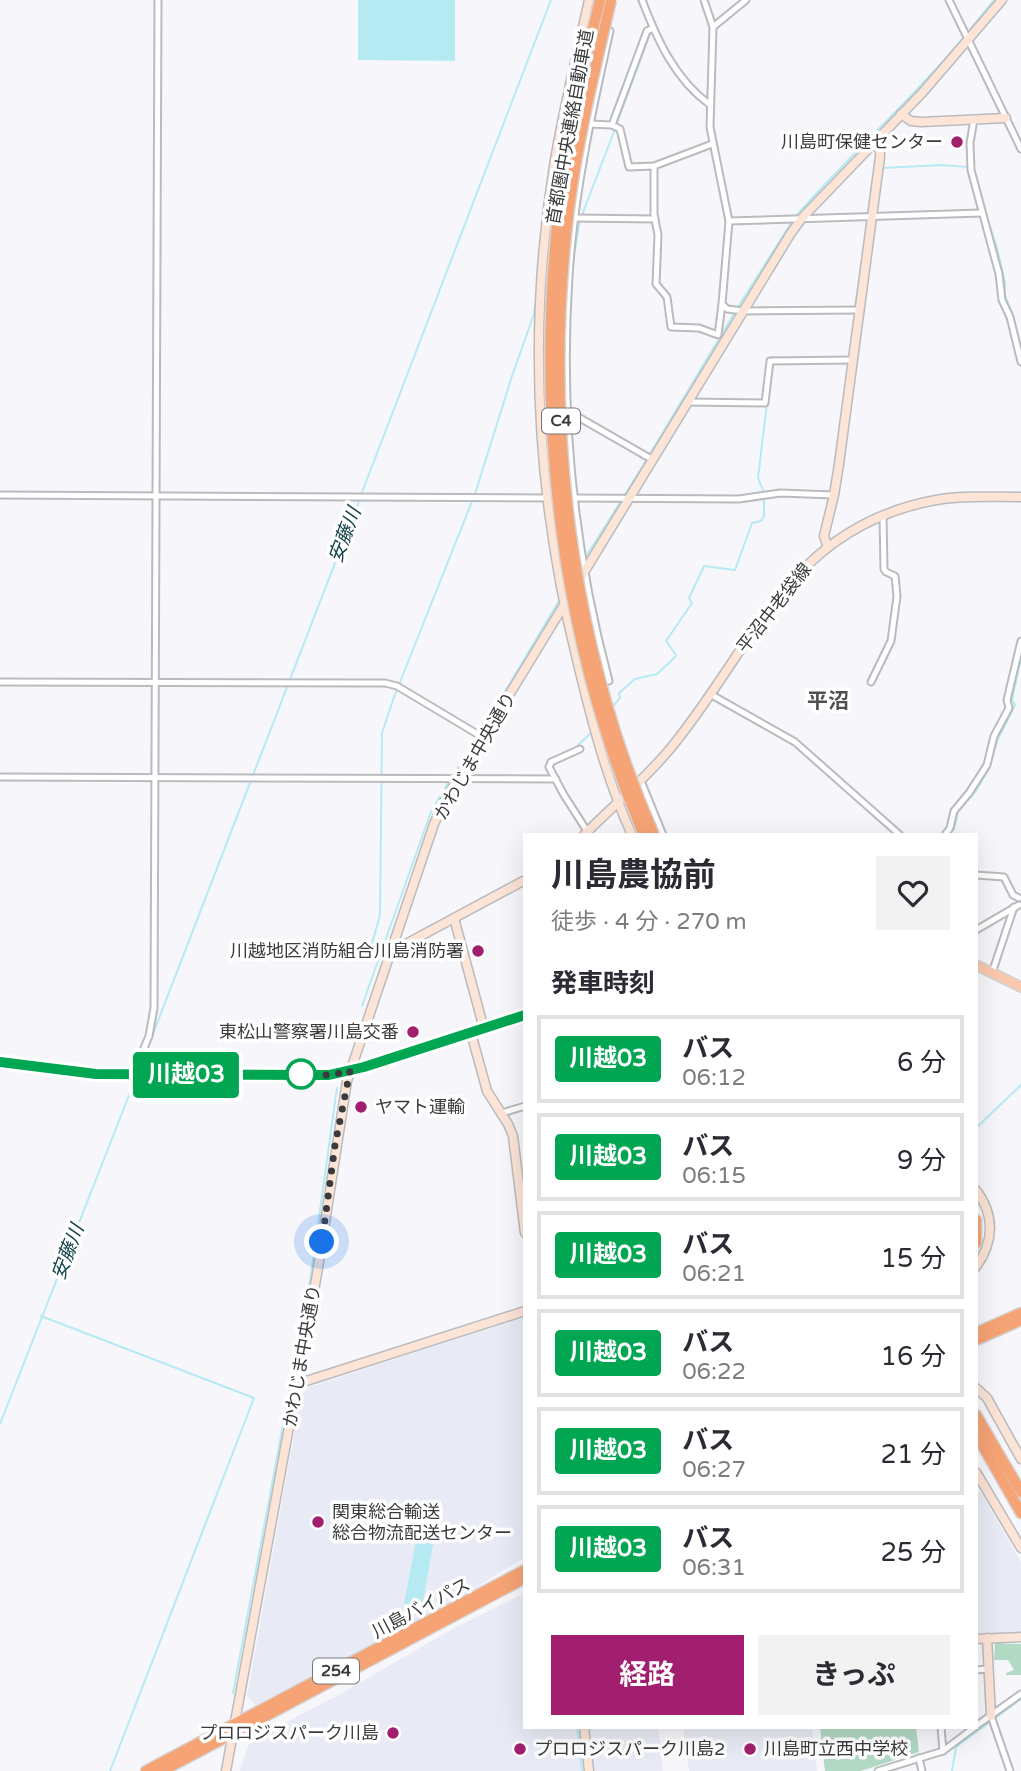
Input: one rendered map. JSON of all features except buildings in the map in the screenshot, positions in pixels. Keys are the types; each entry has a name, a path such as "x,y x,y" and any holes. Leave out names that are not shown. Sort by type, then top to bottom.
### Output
{"highway":[{"name":"首都圏中央連絡自動車道","path":"600,0 573,119 559,206 551,309 551,413 562,533 578,621 607,734 643,833"},
{"name":"首都圏中央連絡自動車道","path":"611,0 587,107 569,208 561,310 562,434 571,532 589,631 624,754 653,833"},
{"path":"978,1332 1021,1312"},
{"path":"978,1339 1021,1320"},
{"path":"981,1438 1021,1492"},
{"path":"981,1438 1021,1513"},
{"name":"川島バイパス","path":"162,1771 523,1571"},
{"name":"川島バイパス","path":"146,1771 233,1730 523,1579"}],"main road":[{"path":"978,966 1021,987"},
{"path":"0,1062 71,1072 133,1075 329,1075 350,1071 523,1016"}],"street":[{"path":"133,1075 149,1036 153,1016 158,0"},
{"path":"589,0 562,126 547,220 539,312 539,395 546,498 564,607 583,686 618,803 631,833"},
{"path":"642,0 657,41 682,76 709,104"},
{"path":"654,166 658,235 656,284 667,297 671,327 699,328 718,335 729,221 712,144 709,104 713,27 704,0"},
{"path":"713,27 746,0"},
{"path":"949,0 1021,149"},
{"name":"かわじま中央通り","path":"226,1771 317,1274 343,1100 350,1071 440,810 688,402 738,310 797,218 875,142 970,40 1002,0"},
{"path":"612,125 648,31 653,28"},
{"path":"583,686 610,681 597,633 575,498 567,410 568,295 575,218 590,124 610,31"},
{"path":"901,114 911,121 921,122 1006,118"},
{"path":"974,119 970,160 981,214 999,274 1002,300 1010,317 1021,362"},
{"path":"562,126 612,125 620,129 629,167 654,166 712,144"},
{"path":"827,545 824,536 834,495 880,157 880,148 875,142"},
{"path":"729,221 981,214"},
{"path":"547,220 655,219"},
{"path":"722,304 727,309 738,310 859,310"},
{"path":"688,402 765,403 770,361 853,360"},
{"path":"539,395 653,460"},
{"path":"575,498 739,499 780,493 834,495"},
{"path":"0,495 546,498"},
{"name":"平沼中老袋線","path":"586,833 641,781 670,748 782,592 827,545 883,515 938,500 1021,497"},
{"path":"871,682 891,641 897,596 895,576 884,569 883,515"},
{"path":"946,833 954,811 987,765 994,736 1007,715 1007,700 1021,641"},
{"path":"0,682 385,683 397,686 484,738"},
{"path":"710,694 794,742 898,833"},
{"path":"580,749 549,765 586,833"},
{"path":"0,777 556,779"},
{"path":"641,781 662,833"},
{"path":"978,875 1004,877 1019,902"},
{"path":"392,947 402,946 523,881"},
{"path":"978,929 1019,902"},
{"path":"992,973 1019,902"},
{"path":"454,918 484,1029"},
{"path":"471,1033 487,1091 513,1136 523,1215"},
{"path":"502,1113 523,1107"},
{"path":"978,1194 989,1214 991,1231 989,1244 978,1263"},
{"path":"297,1384 523,1312"},
{"path":"978,1390 987,1398 1021,1459"},
{"path":"979,1482 1017,1532 1021,1548"},
{"path":"978,1639 1021,1637"},
{"path":"987,1638 991,1716 1010,1769 1019,1771"},
{"path":"978,1670 988,1669"},
{"path":"978,1726 1021,1694"},
{"path":"584,1729 589,1771"},
{"path":"941,1729 943,1751"},
{"path":"878,1771 943,1751 973,1729"},
{"path":"919,1758 922,1771"}],"shaded area":[{"path":"523,1318 523,1558 449,1604 255,1705 247,1696 301,1396 309,1387"},
{"path":"978,1492 1021,1562 1021,1633 978,1634"},
{"path":"523,1594 523,1729 658,1729 663,1771 240,1771 249,1743 454,1628"},
{"name":"川島町立西中学校","path":"683,1729 812,1729 817,1771 689,1771"}],"green space":[{"path":"995,1643 1021,1644 1021,1675 1006,1675 1014,1670 1008,1660 994,1660"},
{"path":"820,1729 916,1729 919,1752 861,1771 825,1771"}],"water":[{"path":"358,0 455,0 455,61 358,60"},
{"path":"419,1525 436,1528 422,1607 404,1604"}],"waterway":[{"name":"安藤川","path":"361,495 551,0"},
{"path":"638,0 650,28"},
{"path":"968,32 994,0"},
{"path":"617,123 650,34"},
{"path":"796,216 965,36"},
{"path":"582,215 615,129"},
{"path":"883,168 941,165 968,167"},
{"path":"973,168 977,183"},
{"path":"868,214 874,171"},
{"path":"986,215 997,248 1005,282 1005,296 1019,341"},
{"path":"571,261 580,220"},
{"path":"738,307 793,220"},
{"path":"866,232 867,220"},
{"path":"855,308 864,244"},
{"path":"367,961 380,915 382,733 475,494 534,314 541,259"},
{"path":"650,454 735,312"},
{"path":"771,359 785,358"},
{"path":"801,358 827,358"},
{"path":"764,493 758,478 767,403"},
{"path":"624,496 647,459"},
{"path":"613,706 620,698 619,693 635,679 657,674 674,658 676,655 666,641 692,603 689,598 704,566 735,570 752,523 761,521 764,516 764,499"},
{"name":"安藤川","path":"139,1070 359,501"},
{"path":"585,558 621,501"},
{"path":"481,732 560,599"},
{"path":"951,833 958,811 976,791 988,770 998,739 1015,705 1012,700 1021,658"},
{"path":"578,748 592,732"},
{"path":"452,777 478,737"},
{"path":"362,1006 431,812 449,781"},
{"name":"安藤川","path":"0,1424 135,1080"},
{"path":"978,1126 1021,1085"},
{"path":"233,1693 311,1275 337,1088"},
{"path":"41,1316 254,1398 110,1771"},
{"path":"952,1771 956,1747 1021,1699"},
{"path":"577,1729 582,1771"}],"bus line":[{"name":"川越03","path":"0,1062 96,1074 329,1075 364,1067 523,1016"}],"place":[{"name":"川島町保健センター","path":"957,142"},
{"name":"川越地区消防組合川島消防署","path":"478,951"},
{"name":"東松山警察署川島交番","path":"413,1032"},
{"name":"ヤマト運輸","path":"361,1107"},
{"name":"関東総合輸送 総合物流配送センター","path":"318,1522"},
{"name":"プロロジスパーク川島","path":"393,1733"},
{"name":"プロロジスパーク川島2","path":"520,1749"},
{"name":"川島町立西中学校","path":"750,1749"}],"district":[{"name":"平沼","path":"828,701"}],"route":[{"path":"301,1074 329,1075 350,1071 335,1145 322,1242"}]}
